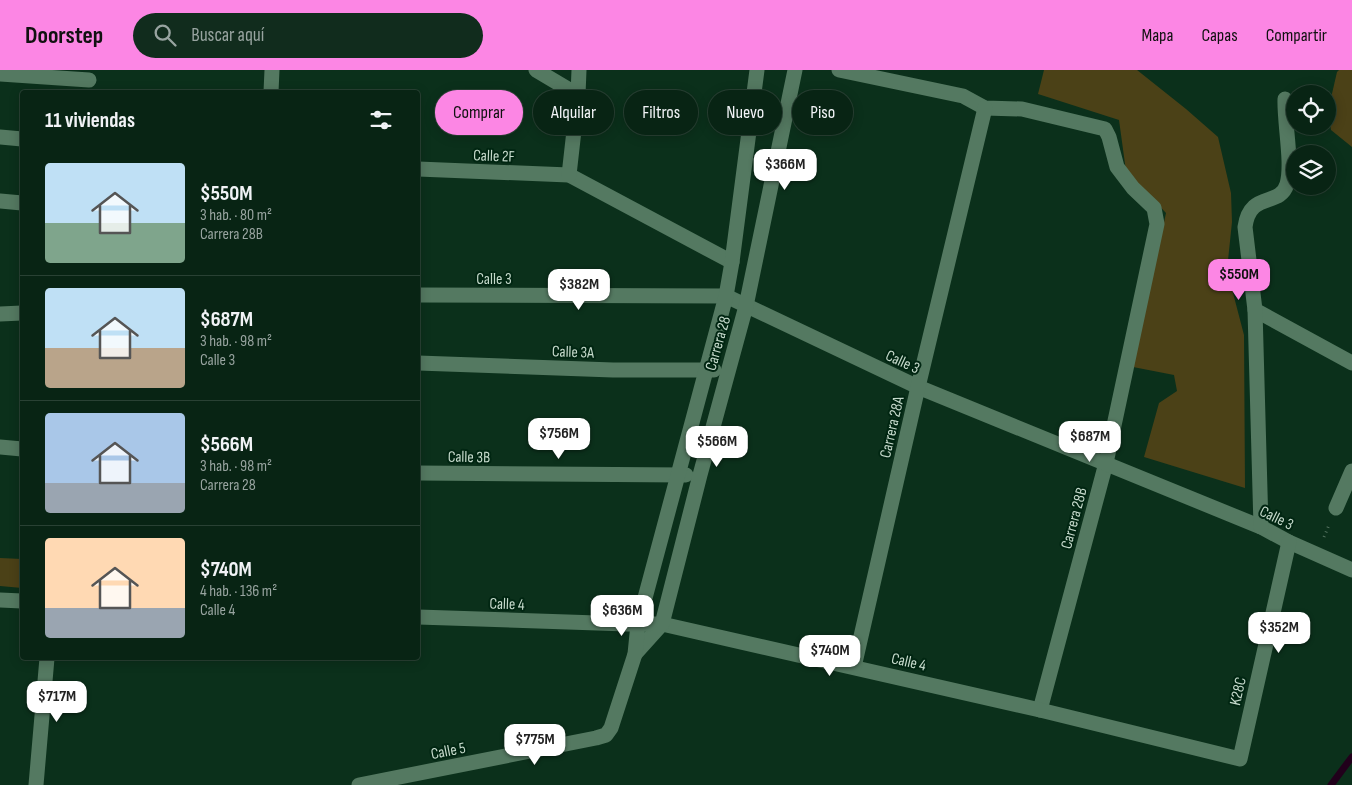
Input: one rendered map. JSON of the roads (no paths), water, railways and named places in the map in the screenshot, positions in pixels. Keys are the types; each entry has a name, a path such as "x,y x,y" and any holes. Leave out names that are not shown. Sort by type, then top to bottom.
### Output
{"street":[{"path":"271,90 272,70"},
{"path":"536,70 570,90"},
{"path":"578,90 579,70"},
{"name":"Carrera 28","path":"638,624 726,296 757,70"},
{"name":"Carrera 28","path":"662,624 746,306 795,70"},
{"path":"839,70 962,96 985,108"},
{"path":"0,74 88,81"},
{"path":"1261,527 1255,310 1245,227 1247,217 1252,208 1266,199 1276,197 1284,192 1288,184 1289,168 1285,99"},
{"name":"Carrera 28B","path":"985,108 1022,109 1105,129 1117,167 1133,188 1154,208 1157,215 1157,224 1106,463 1040,710"},
{"name":"Carrera 28A","path":"854,667 918,387 985,108"},
{"path":"574,135 569,176 732,262"},
{"path":"0,137 20,139"},
{"name":"Calle 2F","path":"420,169 569,176"},
{"path":"0,201 20,203"},
{"name":"Calle 3","path":"420,295 726,296 918,387 1261,527 1289,542 1352,570"},
{"path":"1255,310 1352,363"},
{"path":"0,314 20,313"},
{"name":"Calle 3A","path":"420,363 613,370 728,370"},
{"path":"0,448 20,449"},
{"path":"1336,508 1352,471"},
{"name":"Calle 3B","path":"420,473 700,475"},
{"name":"K28C","path":"1240,759 1289,542"},
{"path":"0,600 20,601"},
{"name":"Calle 4","path":"420,617 662,624 1040,710 1240,759"},
{"name":"Calle 5","path":"359,785 596,738 606,734 611,728 635,654 638,624"},
{"name":"Calle 5","path":"635,654 662,624"},
{"path":"36,785 47,660"}],"waterway":[{"path":"1331,785 1352,757"}]}
